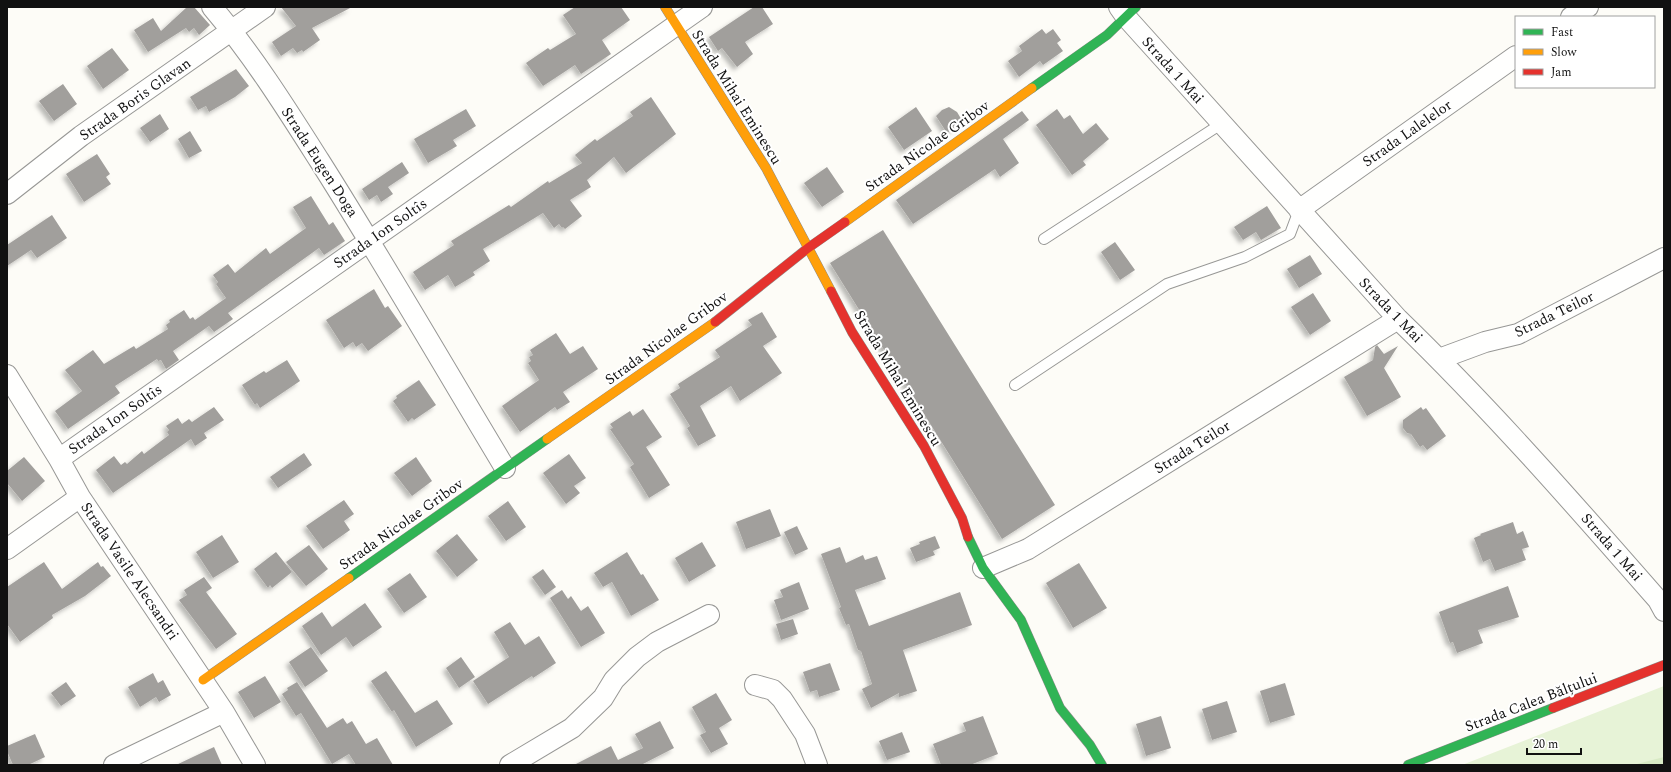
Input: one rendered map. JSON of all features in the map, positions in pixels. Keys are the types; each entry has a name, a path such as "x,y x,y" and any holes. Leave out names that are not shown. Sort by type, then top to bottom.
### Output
{"street":[{"name":"Strada Eugen Doga","path":"212,7 232,30 303,135 370,240 504,468"},
{"name":"Strada Boris Glavan","path":"7,194 81,136 265,7"},
{"name":"Strada Mihai Eminescu","path":"665,7 766,168 852,332 924,446 962,518 968,538 983,568 1021,620 1060,708 1090,746 1102,765"},
{"name":"Strada Ion Soltîs","path":"59,459 702,7"},
{"path":"1573,16 1588,7"},
{"name":"Strada 1 Mai","path":"1127,10 1221,124 1398,320 1439,359 1566,494 1658,600 1664,611"},
{"name":"Strada Nicolae Gribov","path":"203,680 504,468 701,333 808,248 1107,36 1127,10"},
{"name":"Strada Lalelelor","path":"1299,210 1515,57"},
{"name":"Strada Teilor","path":"1439,359 1485,342 1518,334 1664,258"},
{"name":"Strada Teilor","path":"983,568 1028,549 1398,320"},
{"name":"Strada Vasile Alecsandri","path":"7,375 59,459 80,497 224,712 255,765"},
{"path":"7,549 80,497"},
{"path":"510,765 572,728 603,698 614,680 636,657 657,642 709,615"},
{"name":"Strada Calea Bălțului","path":"1408,765 1664,665"},
{"path":"755,685 773,690 782,699 805,734 817,765"},
{"path":"114,765 224,712"}],"lane":[{"path":"1044,239 1221,124"},
{"path":"1015,385 1167,284 1245,256 1290,234 1299,210"}],"green space":[{"path":"1664,686 1664,765 1462,765"},
{"path":"1664,757 1664,765 1633,765"}],"building":[{"path":"187,7 194,7 210,25 199,35 194,28 189,32 186,28 148,52 134,30 153,18 161,31"},
{"path":"281,7 352,7 312,28 320,40 303,52 302,50 297,53 293,48 281,56 272,42 296,26"},
{"path":"575,7 621,7 630,20 602,40 611,54 581,74 575,65 543,86 526,63 548,48 550,50 576,34 563,15"},
{"path":"754,7 762,7 773,24 745,42 753,54 737,67 722,48 718,51 709,37"},
{"path":"1042,29 1046,34 1053,29 1061,40 1057,43 1063,51 1043,65 1040,61 1019,77 1008,61 1022,51 1019,46"},
{"path":"112,48 129,70 103,89 87,66"},
{"path":"236,69 249,86 235,97 209,112 206,106 198,110 190,97"},
{"path":"63,84 77,104 54,121 39,101"},
{"path":"651,97 676,134 626,173 614,157 587,180 591,187 570,200 582,216 565,229 559,224 554,228 543,213 483,249 490,261 473,272 475,275 455,287 448,275 425,290 413,272 454,245 451,241 509,205 511,207 548,181 549,183 582,163 575,155 595,139 597,141 633,116 630,112"},
{"path":"916,107 932,131 904,150 888,127"},
{"path":"949,107 957,112 963,122 947,133 936,116 942,110"},
{"path":"466,109 476,126 453,140 457,146 428,163 414,139"},
{"path":"1057,109 1064,119 1070,115 1083,134 1096,123 1109,139 1083,161 1086,165 1072,175 1036,125"},
{"path":"1022,111 1029,120 1003,139 1019,163 1000,177 995,169 913,224 896,200"},
{"path":"160,114 169,129 150,142 140,128"},
{"path":"190,131 202,151 189,158 178,139"},
{"path":"97,154 110,174 106,177 111,184 84,202 66,174"},
{"path":"402,162 409,173 388,187 393,194 381,202 377,195 369,200 362,189"},
{"path":"827,167 844,192 822,207 804,183"},
{"path":"311,196 329,225 333,222 345,241 324,255 319,248 228,313 233,319 214,332 209,326 173,351 179,360 166,369 161,360 158,361 157,359 115,386 120,393 68,429 55,411 82,391 65,370 93,350 104,364 134,346 136,349 168,329 166,325 170,322 169,320 184,310 190,319 193,317 195,320 226,298 216,284 218,282 213,275 228,264 235,273 266,248 270,254 306,228 293,207"},
{"path":"1267,206 1281,228 1261,240 1256,232 1243,240 1234,227"},
{"path":"52,215 67,238 37,258 31,250 7,266 7,245"},
{"path":"883,230 1055,505 1002,539 830,263"},
{"path":"1115,242 1135,270 1120,280 1101,252"},
{"path":"1310,255 1322,274 1299,288 1287,269"},
{"path":"374,289 385,308 388,306 402,326 368,351 362,343 356,347 353,342 344,348 326,320"},
{"path":"1313,293 1331,321 1310,335 1291,307"},
{"path":"762,312 777,337 763,346 782,373 740,401 731,386 700,406 716,436 698,446 687,428 690,426 670,394 680,388 678,384 720,357 715,350 752,325 748,320"},
{"path":"556,333 570,354 583,346 598,369 563,392 570,402 557,410 555,407 520,432 502,406 539,380 528,363 531,361 529,357 533,355 530,350"},
{"path":"1377,345 1384,354 1398,346 1384,368 1401,397 1367,416 1344,377 1373,360 1375,347"},
{"path":"287,360 300,381 260,408 257,403 255,405 242,385 264,371 266,373"},
{"path":"419,380 436,405 414,420 412,418 408,422 393,401 397,398 396,396"},
{"path":"214,407 224,420 204,433 207,438 195,446 191,439 113,493 96,470 114,456 121,465 125,462 127,464 142,451 144,454 169,435 167,432 169,430 166,426 178,418 182,424 189,419 192,422"},
{"path":"1421,407 1423,410 1426,408 1446,436 1427,450 1423,445 1420,447 1411,434 1407,433 1403,428 1403,420"},
{"path":"643,409 662,437 646,447 670,485 649,498 630,467 634,464 610,429 613,428 610,424 630,411 633,416"},
{"path":"304,453 312,465 278,488 270,477"},
{"path":"569,454 586,478 574,486 580,493 566,504 543,473"},
{"path":"24,457 45,481 22,501 7,483 7,471"},
{"path":"416,457 432,481 412,496 394,473"},
{"path":"344,500 354,514 344,521 350,530 323,549 306,526"},
{"path":"508,501 526,527 506,541 488,516"},
{"path":"770,509 781,536 746,549 736,522"},
{"path":"1513,522 1517,534 1523,531 1529,547 1522,549 1526,560 1495,571 1490,559 1483,562 1474,538 1481,535 1480,534"},
{"path":"797,526 808,549 795,555 784,532"},
{"path":"457,534 478,560 457,577 436,551"},
{"path":"222,535 239,562 213,578 196,552"},
{"path":"935,536 940,548 933,551 935,555 916,562 910,548 920,544 919,542"},
{"path":"702,542 716,566 689,582 675,558"},
{"path":"309,545 328,569 306,586 286,562"},
{"path":"840,547 846,563 863,555 865,560 877,556 886,579 855,590 869,626 960,592 972,625 903,650 917,691 899,697 899,693 871,708 862,689 872,684 861,651 858,650 849,624 846,625 839,608 841,607 821,554"},
{"path":"276,552 292,572 272,588 270,585 268,588 254,569"},
{"path":"627,552 659,600 631,616 612,582 603,587 594,573"},
{"path":"44,562 62,589 98,562 101,567 103,566 111,576 85,596 52,615 53,618 20,642 7,624 7,587"},
{"path":"1079,563 1107,608 1073,628 1046,583"},
{"path":"543,569 556,587 545,595 532,577"},
{"path":"410,573 427,597 404,613 387,589"},
{"path":"204,577 212,588 206,592 237,634 216,649 179,600 187,595 184,590"},
{"path":"799,582 809,609 781,620 774,600 783,597 780,590"},
{"path":"1508,586 1519,617 1478,630 1483,643 1457,653 1453,642 1450,643 1439,612"},
{"path":"562,590 568,599 571,596 581,611 588,606 605,633 581,647 550,598"},
{"path":"365,603 382,627 353,647 346,637 321,655 302,626 322,612 332,627"},
{"path":"793,619 798,634 781,640 776,624"},
{"path":"510,622 525,645 539,636 556,663 533,678 532,676 488,704 473,681 509,657 494,632"},
{"path":"311,647 328,671 305,687 289,662"},
{"path":"461,657 475,677 459,688 446,668"},
{"path":"830,663 840,690 819,697 817,690 810,692 803,672"},
{"path":"386,671 415,713 437,700 453,724 416,747 394,710 392,712 371,681"},
{"path":"153,673 158,683 163,680 171,695 159,702 156,697 140,707 128,687"},
{"path":"265,676 281,702 254,718 238,692"},
{"path":"66,682 76,696 61,706 51,693"},
{"path":"297,682 327,728 343,718 347,724 352,721 366,744 377,738 393,765 356,765 349,754 332,764 301,713 296,716 282,694 288,690 287,688"},
{"path":"1285,683 1295,715 1270,723 1260,691"},
{"path":"716,693 732,720 719,728 728,744 711,753 700,735 706,732 692,707"},
{"path":"1227,701 1237,732 1212,740 1202,709"},
{"path":"983,716 998,754 970,765 941,765 933,744 966,731 963,723"},
{"path":"1161,716 1171,748 1146,756 1136,724"},
{"path":"660,721 674,748 641,765 574,765 611,746 618,760 643,748 635,734"},
{"path":"902,732 910,752 887,760 879,741"},
{"path":"35,734 45,757 28,765 13,765 7,751 7,746"},
{"path":"214,747 222,765 176,765"}],"traffic: fast":[{"path":"1032,88 1107,35 1136,7"},
{"path":"349,578 547,439"},
{"path":"968,537 983,568 1021,620 1060,708 1090,745 1102,765"},
{"path":"1408,765 1553,708"}],"traffic: slow":[{"path":"665,7 766,168 831,291"},
{"path":"845,222 1032,88"},
{"path":"547,439 715,322"},
{"path":"203,680 349,578"}],"traffic: jam":[{"path":"715,322 808,248 845,222"},
{"path":"831,291 852,332 924,446 962,518 968,537"},
{"path":"1553,708 1664,665"}]}
